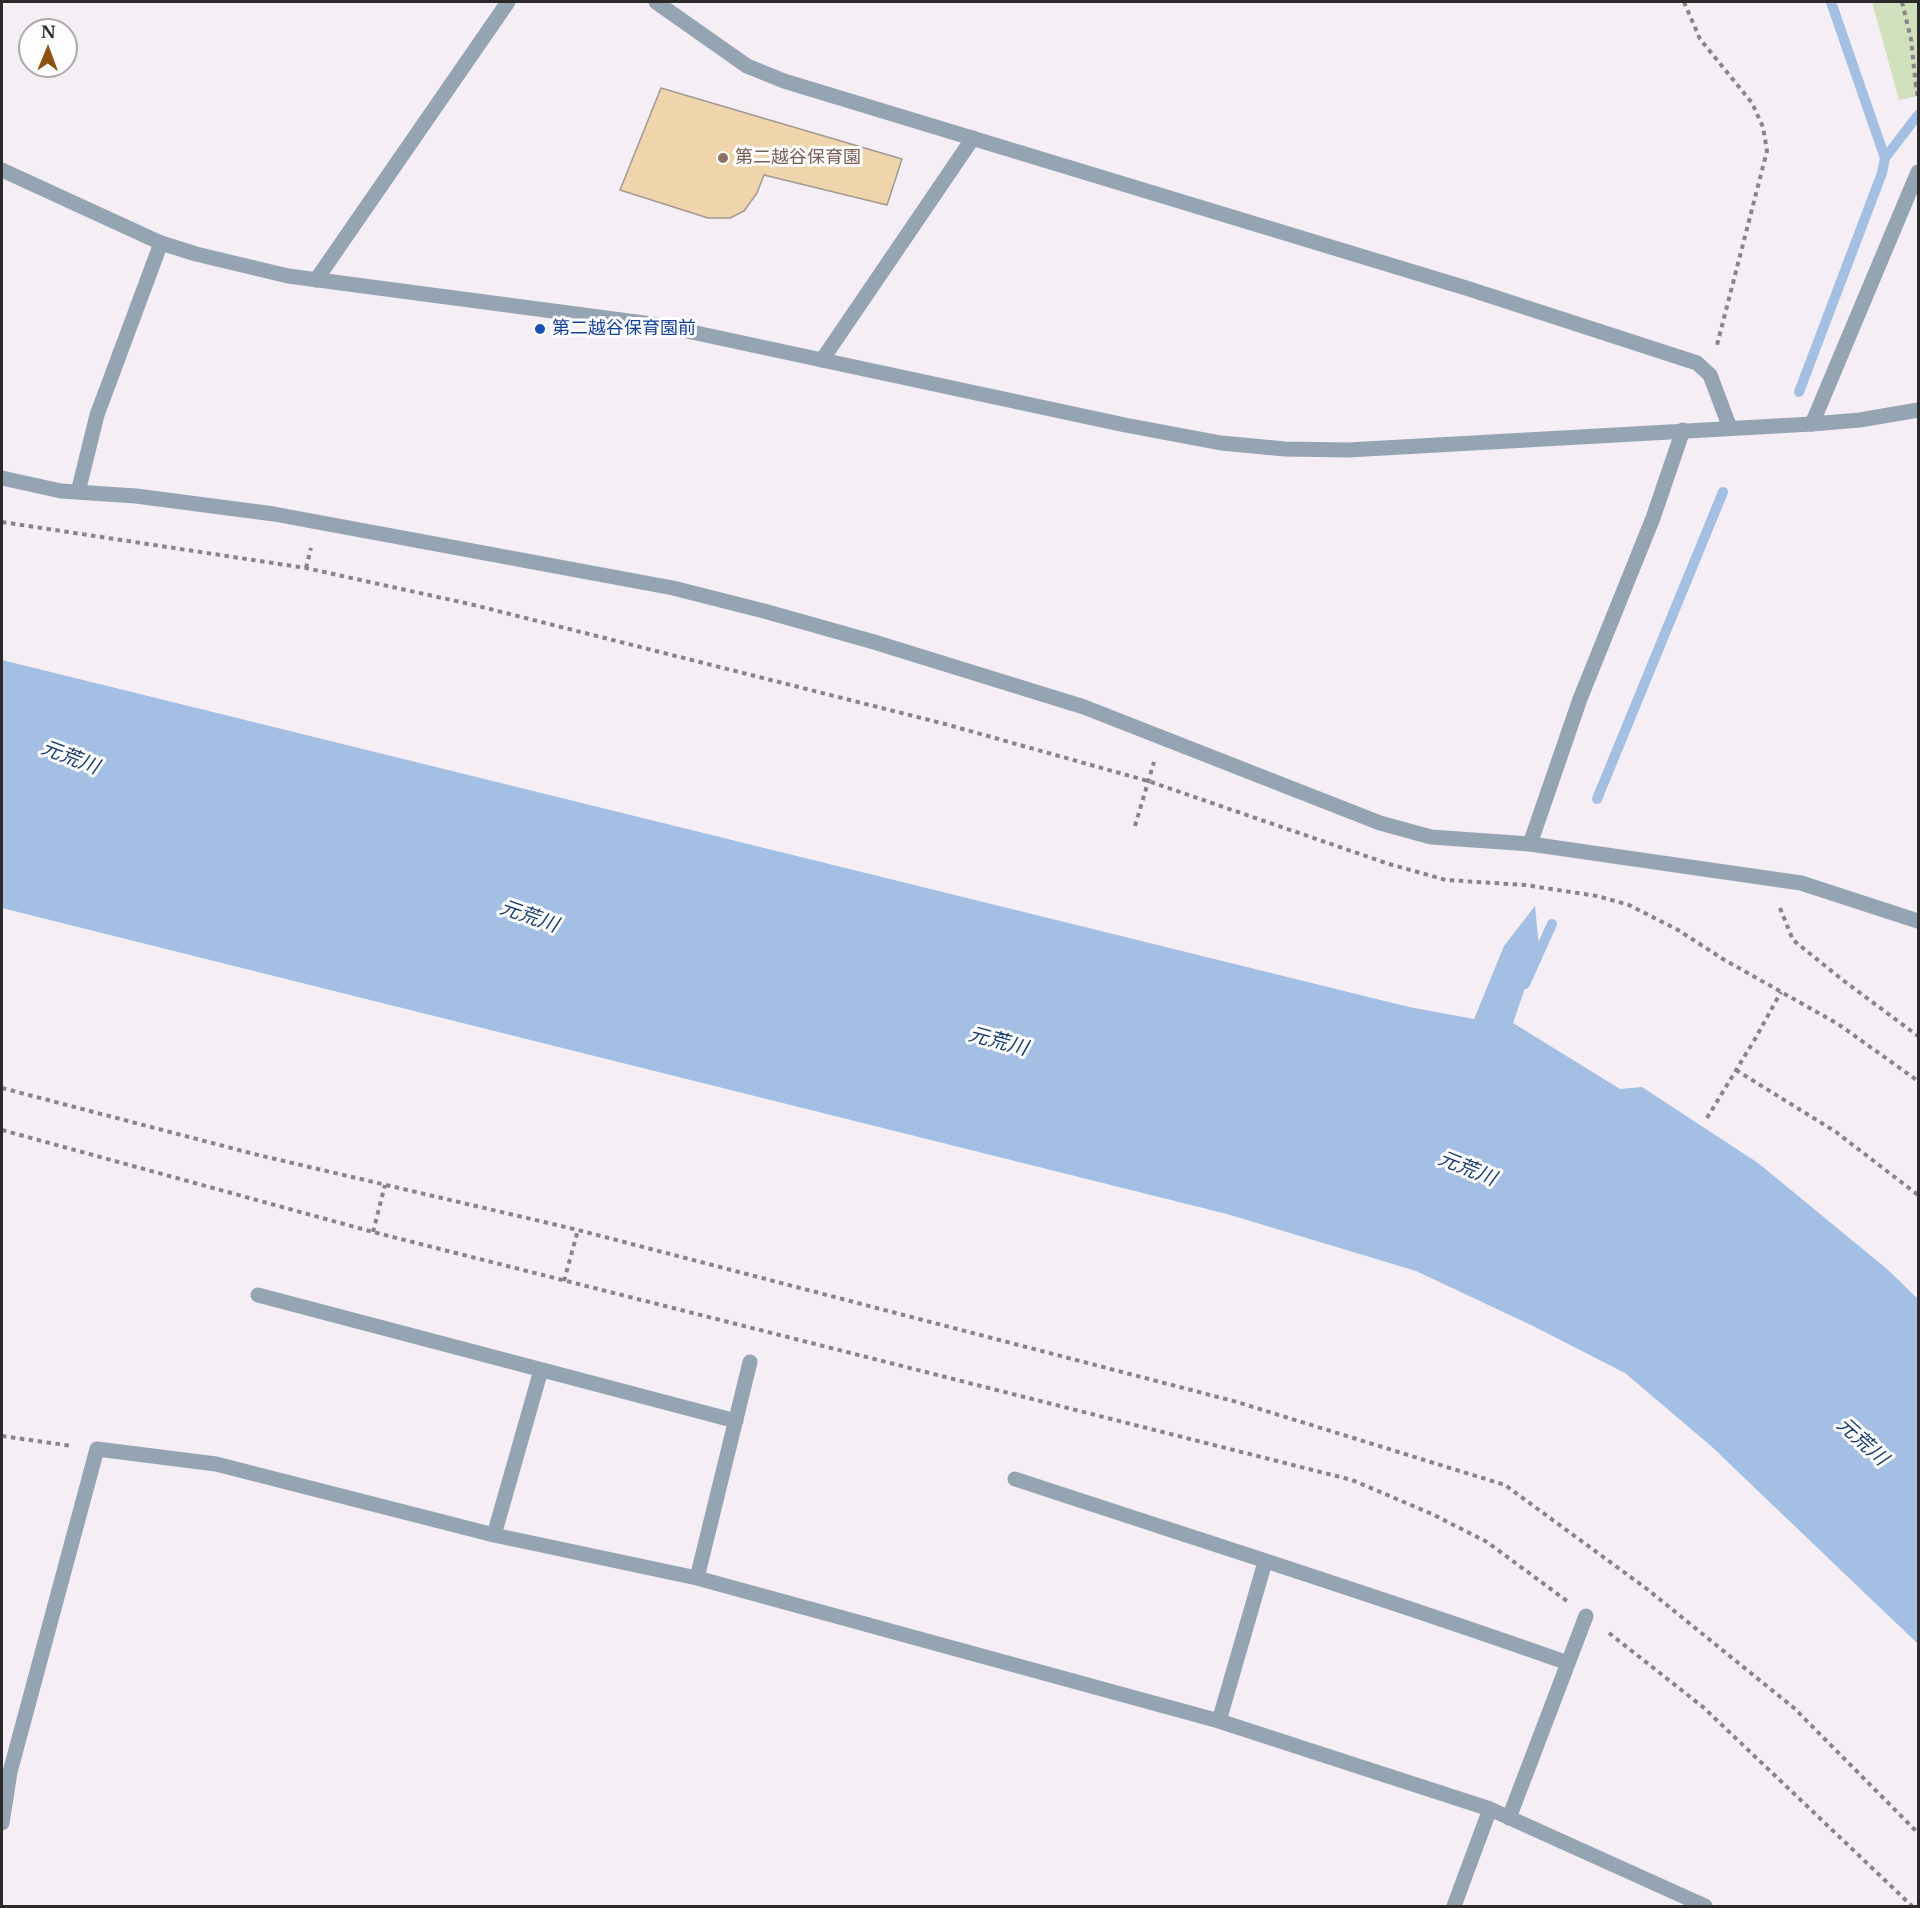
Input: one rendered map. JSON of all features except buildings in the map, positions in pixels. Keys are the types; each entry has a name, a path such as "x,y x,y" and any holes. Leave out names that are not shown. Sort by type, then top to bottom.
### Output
{"street":[{"path":"315,280 508,2"},
{"path":"656,2 747,66 784,81 1466,288 1697,363 1710,375 1730,428"},
{"path":"822,360 973,138"},
{"path":"2,170 161,243 276,274 659,325 1125,425 1221,443 1285,449 1348,450 1812,424 1860,420 1918,410"},
{"path":"1812,424 1918,172"},
{"path":"78,492 97,415 161,243"},
{"path":"1530,844 1580,699 1653,518 1683,430"},
{"path":"2,478 61,491 136,496 273,514 684,591 874,642 1084,706 1380,823 1431,837 1530,844 1801,883 1918,921"},
{"path":"258,1295 736,1421"},
{"path":"697,1578 750,1362"},
{"path":"494,1535 541,1370"},
{"path":"2,1823 6,1771 97,1449 216,1464 494,1535 697,1578 1219,1721 1490,1809 1705,1906"},
{"path":"1015,1479 1265,1562 1429,1613 1568,1663"},
{"path":"1219,1721 1265,1562"},
{"path":"1509,1818 1586,1616"},
{"path":"1454,1906 1490,1809"}],"path":[{"path":"1684,2 1700,39 1752,103 1763,127 1767,151 1710,375"},
{"path":"1902,2 1911,39 1918,97"},
{"path":"2,522 306,568 474,605 933,721 1148,781 1389,864 1446,880 1525,885 1597,896 1629,905 1678,930 1723,959 1838,1024 1918,1081"},
{"path":"306,568 312,538"},
{"path":"1135,826 1154,760"},
{"path":"1768,879 1793,940 1918,1036"},
{"path":"1707,1118 1781,992"},
{"path":"1736,1070 1836,1132 1918,1195"},
{"path":"2,1088 254,1154 578,1230 1237,1402 1505,1485 1647,1589 1794,1708 1918,1833"},
{"path":"2,1130 373,1232 1352,1480 1432,1514 1487,1542 1630,1648 1703,1707 1912,1906"},
{"path":"373,1232 385,1185"},
{"path":"564,1281 578,1230"},
{"path":"2,1436 97,1449"}],"green space":[{"path":"1872,2 1918,2 1918,96 1899,100"}],"water":[{"name":"元荒川","path":"2,660 1409,1007 1474,1019 1504,946 1535,906 1539,947 1513,1023 1620,1089 1642,1087 1758,1163 1887,1269 1918,1299 1918,1644 1711,1446 1625,1373 1533,1326 1416,1271 1227,1214 2,908"}],"waterway":[{"path":"1831,2 1885,158"},
{"path":"1799,392 1882,173 1885,158 1918,115"},
{"path":"1597,799 1723,492"},
{"path":"1525,984 1552,924"}],"place":[{"name":"第二越谷保育園","path":"723,158"},
{"name":"第二越谷保育園前","path":"540,329"}]}
